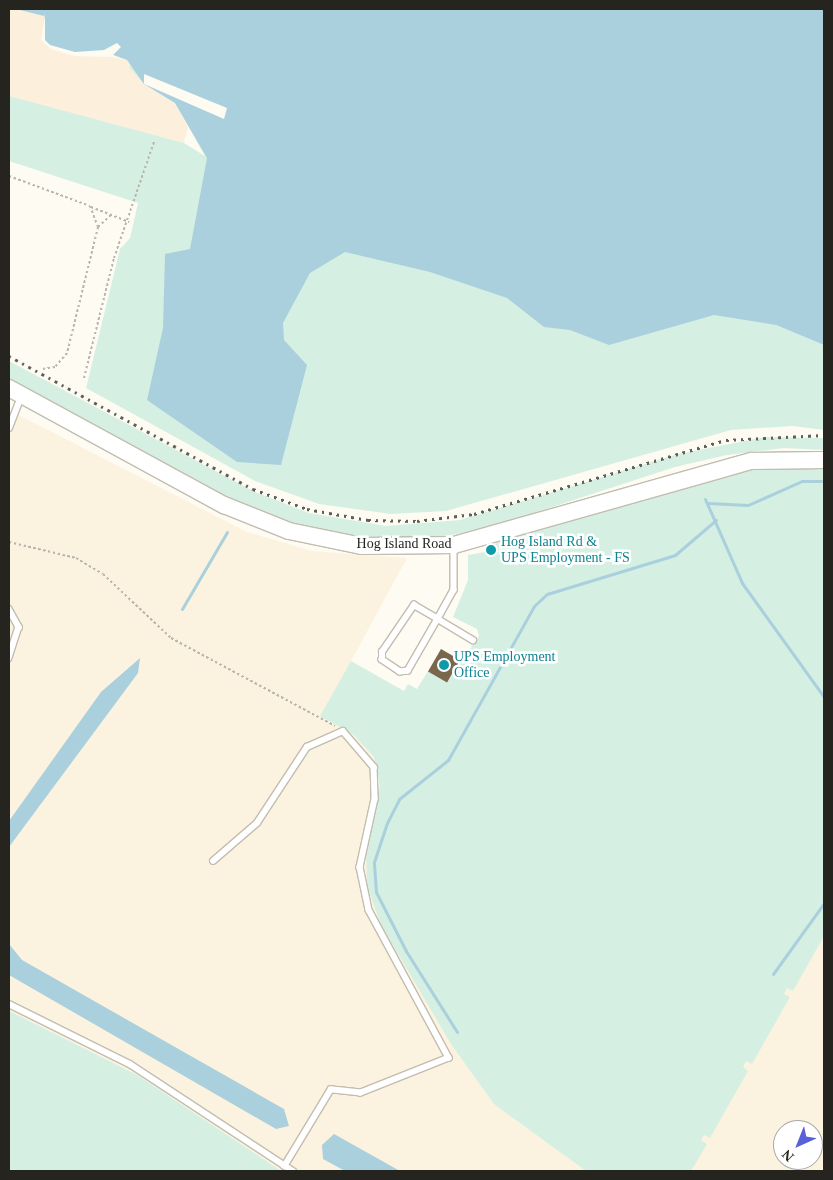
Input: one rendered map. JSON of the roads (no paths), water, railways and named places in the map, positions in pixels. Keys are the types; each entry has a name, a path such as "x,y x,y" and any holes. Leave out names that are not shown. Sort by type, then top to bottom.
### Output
{"street":[{"name":"Hog Island Road","path":"15,391 224,505 289,531 362,546 454,545 751,460 824,460"}],"lane":[{"path":"9,428 15,391"},
{"path":"454,545 454,590 438,619 408,671 400,672 382,660 382,652 410,607 414,605 438,619 473,640"},
{"path":"9,609 19,627 9,658"},
{"path":"213,861 257,823 307,747 343,731 374,767 375,799 360,867 369,910 449,1058 361,1093 331,1090 285,1166"},
{"path":"9,1004 130,1064 293,1171"}],"water":[{"path":"16,9 824,9 824,345 776,325 714,315 609,345 570,330 544,327 507,298 430,272 345,252 310,273 283,323 284,340 307,365 281,465 237,462 147,400 163,328 165,254 190,249 207,158 175,103 144,84 127,60 105,52 74,54 52,47 43,39 44,16"},
{"path":"140,658 138,673 9,847 9,821 101,692"},
{"path":"9,944 22,960 284,1109 289,1126 276,1129 9,975"},
{"path":"334,1134 400,1171 345,1171 323,1159 322,1145"}],"waterway":[{"path":"708,503 748,505 802,481 821,481"},
{"path":"705,499 742,583 824,697"},
{"path":"457,1032 406,951 376,892 374,862 387,823 399,799 448,760 534,606 547,594 675,555 716,520"},
{"path":"182,609 227,532"},
{"path":"773,974 824,903"}],"railway":[{"path":"9,356 253,489 307,509 368,520 417,521 474,514 726,440 824,435"}],"place":[{"name":"Hog Island Rd & UPS Employment - FS","path":"491,550"},
{"name":"UPS Employment Office","path":"444,665"}]}
